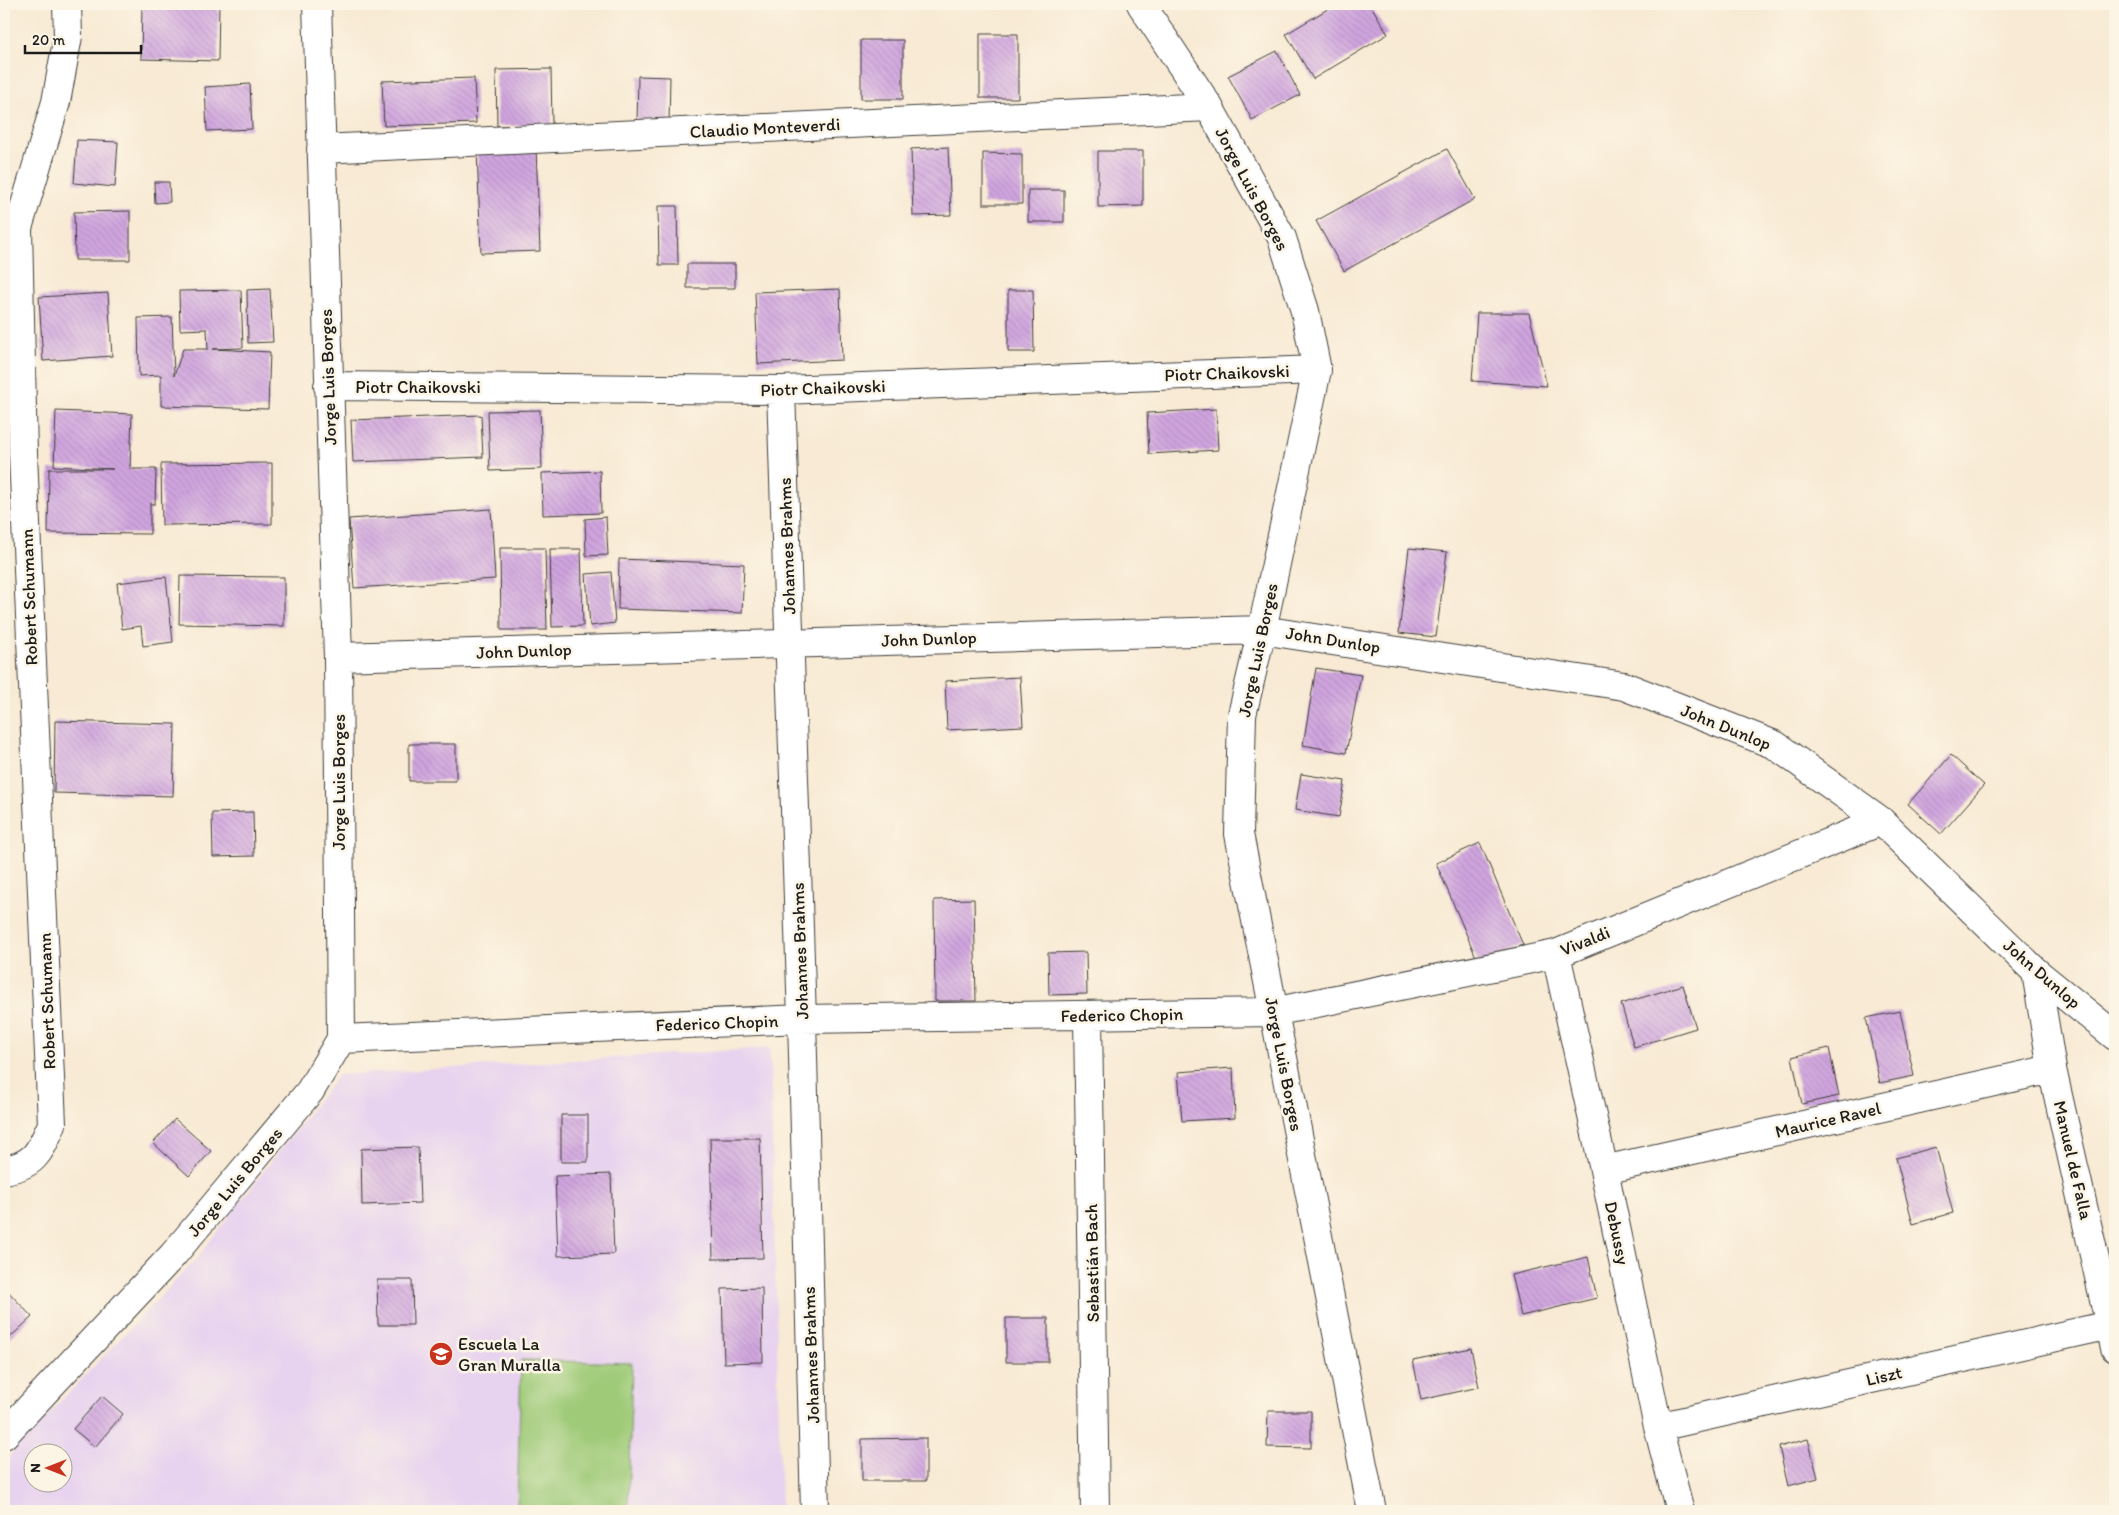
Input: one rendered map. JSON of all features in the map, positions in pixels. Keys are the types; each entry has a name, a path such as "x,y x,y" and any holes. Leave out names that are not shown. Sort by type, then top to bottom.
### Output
{"street":[{"name":"Robert Schumann","path":"4,1170 20,1167 39,1154 52,1124 24,474 18,228 56,102 68,36 67,4"},
{"name":"Jorge Luis Borges","path":"4,1435 173,1255 304,1099 341,1039 338,657 317,4"},
{"name":"Jorge Luis Borges","path":"1141,4 1208,107 1282,238 1305,311 1317,370 1242,715 1239,834 1372,1511"},
{"name":"Claudio Monteverdi","path":"321,149 1208,107"},
{"name":"Piotr Chaikovski","path":"328,386 781,390 1317,370"},
{"name":"Johannes Brahms","path":"781,390 802,1019 815,1511"},
{"name":"John Dunlop","path":"338,657 790,642 1262,630 1624,686 1775,745 1881,821 2036,972 2115,1036"},
{"name":"Vivaldi","path":"1273,1012 1556,954 1881,821"},
{"name":"Debussy","path":"1556,954 1658,1427 1680,1511"},
{"name":"Manuel de Falla","path":"2036,972 2052,1069 2112,1336"},
{"name":"Federico Chopin","path":"341,1039 802,1019 1273,1012"},
{"name":"Sebastián Bach","path":"1088,1016 1095,1511"},
{"name":"Maurice Ravel","path":"1604,1170 2052,1069"},
{"name":"Liszt","path":"1658,1427 2112,1336"}],"shaded area":[{"name":"Escuela La Gran Muralla","path":"770,1048 781,1511 4,1511 4,1467 14,1450 197,1258 338,1075"}],"green space":[{"path":"521,1360 632,1363 628,1511 517,1511"}],"building":[{"path":"142,4 219,4 218,61 141,59"},
{"path":"664,4 722,4 722,7 664,6"},
{"path":"1336,4 1370,4 1388,34 1313,79 1286,34"},
{"path":"980,34 1018,34 1018,98 980,98"},
{"path":"861,40 903,40 903,99 861,99"},
{"path":"1277,51 1300,95 1252,120 1228,76"},
{"path":"551,69 552,125 497,126 496,70"},
{"path":"638,76 670,77 669,123 637,123"},
{"path":"474,78 476,123 384,126 382,81"},
{"path":"250,84 252,129 207,131 205,87"},
{"path":"77,140 118,142 115,187 74,183"},
{"path":"948,147 951,215 913,216 911,149"},
{"path":"536,148 540,251 481,253 477,150"},
{"path":"1447,149 1475,199 1344,271 1316,221"},
{"path":"1098,151 1143,151 1143,206 1098,207"},
{"path":"983,153 1022,154 1022,204 983,204"},
{"path":"154,182 169,182 170,202 155,203"},
{"path":"1028,190 1064,190 1064,222 1028,222"},
{"path":"658,206 677,206 678,265 659,265"},
{"path":"130,211 130,260 75,260 74,212"},
{"path":"687,264 735,264 735,288 687,288"},
{"path":"270,289 273,342 248,343 247,290"},
{"path":"840,289 842,360 758,364 755,292"},
{"path":"241,290 243,348 213,349 270,352 268,409 161,406 161,375 139,376 138,318 172,317 174,376 183,349 208,349 207,329 180,330 179,291"},
{"path":"1008,290 1033,290 1034,352 1008,352"},
{"path":"108,293 112,356 43,361 39,297"},
{"path":"1477,313 1529,313 1547,386 1472,381"},
{"path":"1216,409 1218,450 1149,454 1147,413"},
{"path":"540,410 542,469 490,471 488,411"},
{"path":"56,411 132,414 130,469 156,469 155,504 150,504 150,534 48,533 49,469 113,469 54,466"},
{"path":"481,415 483,457 353,462 351,420"},
{"path":"272,463 272,524 162,525 161,464"},
{"path":"600,471 601,513 543,515 542,473"},
{"path":"491,509 495,579 354,588 349,519"},
{"path":"606,517 608,555 586,556 585,519"},
{"path":"500,548 545,548 547,630 501,630"},
{"path":"1409,548 1447,552 1436,637 1399,633"},
{"path":"550,549 581,549 583,626 552,627"},
{"path":"619,559 744,564 742,613 618,609"},
{"path":"611,572 615,623 590,626 586,574"},
{"path":"180,576 284,577 284,626 179,624"},
{"path":"166,577 173,642 143,646 141,626 122,629 117,583"},
{"path":"1316,668 1361,675 1346,753 1303,745"},
{"path":"1020,677 1023,726 947,730 945,681"},
{"path":"55,721 175,724 173,796 54,793"},
{"path":"409,744 456,744 456,781 409,781"},
{"path":"1951,755 1984,785 1941,834 1908,804"},
{"path":"1301,774 1345,781 1339,817 1295,810"},
{"path":"253,812 254,856 213,857 212,813"},
{"path":"1480,843 1523,945 1479,964 1436,863"},
{"path":"974,899 976,1001 935,1001 934,900"},
{"path":"1086,952 1087,994 1049,995 1048,953"},
{"path":"1683,985 1696,1028 1634,1047 1621,1004"},
{"path":"1900,1011 1914,1076 1880,1083 1866,1018"},
{"path":"1829,1048 1839,1096 1802,1104 1792,1057"},
{"path":"1233,1068 1235,1118 1182,1121 1178,1072"},
{"path":"561,1115 588,1115 588,1162 561,1162"},
{"path":"175,1119 211,1151 189,1176 153,1143"},
{"path":"710,1138 760,1138 763,1258 713,1259"},
{"path":"418,1147 420,1203 362,1205 361,1149"},
{"path":"1936,1147 1953,1213 1913,1224 1896,1158"},
{"path":"611,1174 614,1254 558,1256 555,1176"},
{"path":"1588,1257 1597,1298 1521,1316 1511,1275"},
{"path":"377,1280 412,1280 413,1325 378,1325"},
{"path":"4,1287 32,1317 4,1343"},
{"path":"762,1288 763,1362 724,1363 722,1289"},
{"path":"1006,1318 1048,1318 1048,1362 1006,1362"},
{"path":"1471,1348 1479,1387 1421,1400 1413,1360"},
{"path":"102,1396 123,1414 95,1447 73,1429"},
{"path":"1268,1411 1311,1411 1311,1448 1267,1447"},
{"path":"926,1438 926,1481 862,1481 862,1439"},
{"path":"1808,1439 1818,1478 1788,1486 1779,1447"}],"place":[{"name":"Escuela La Gran Muralla","path":"441,1354"}]}
